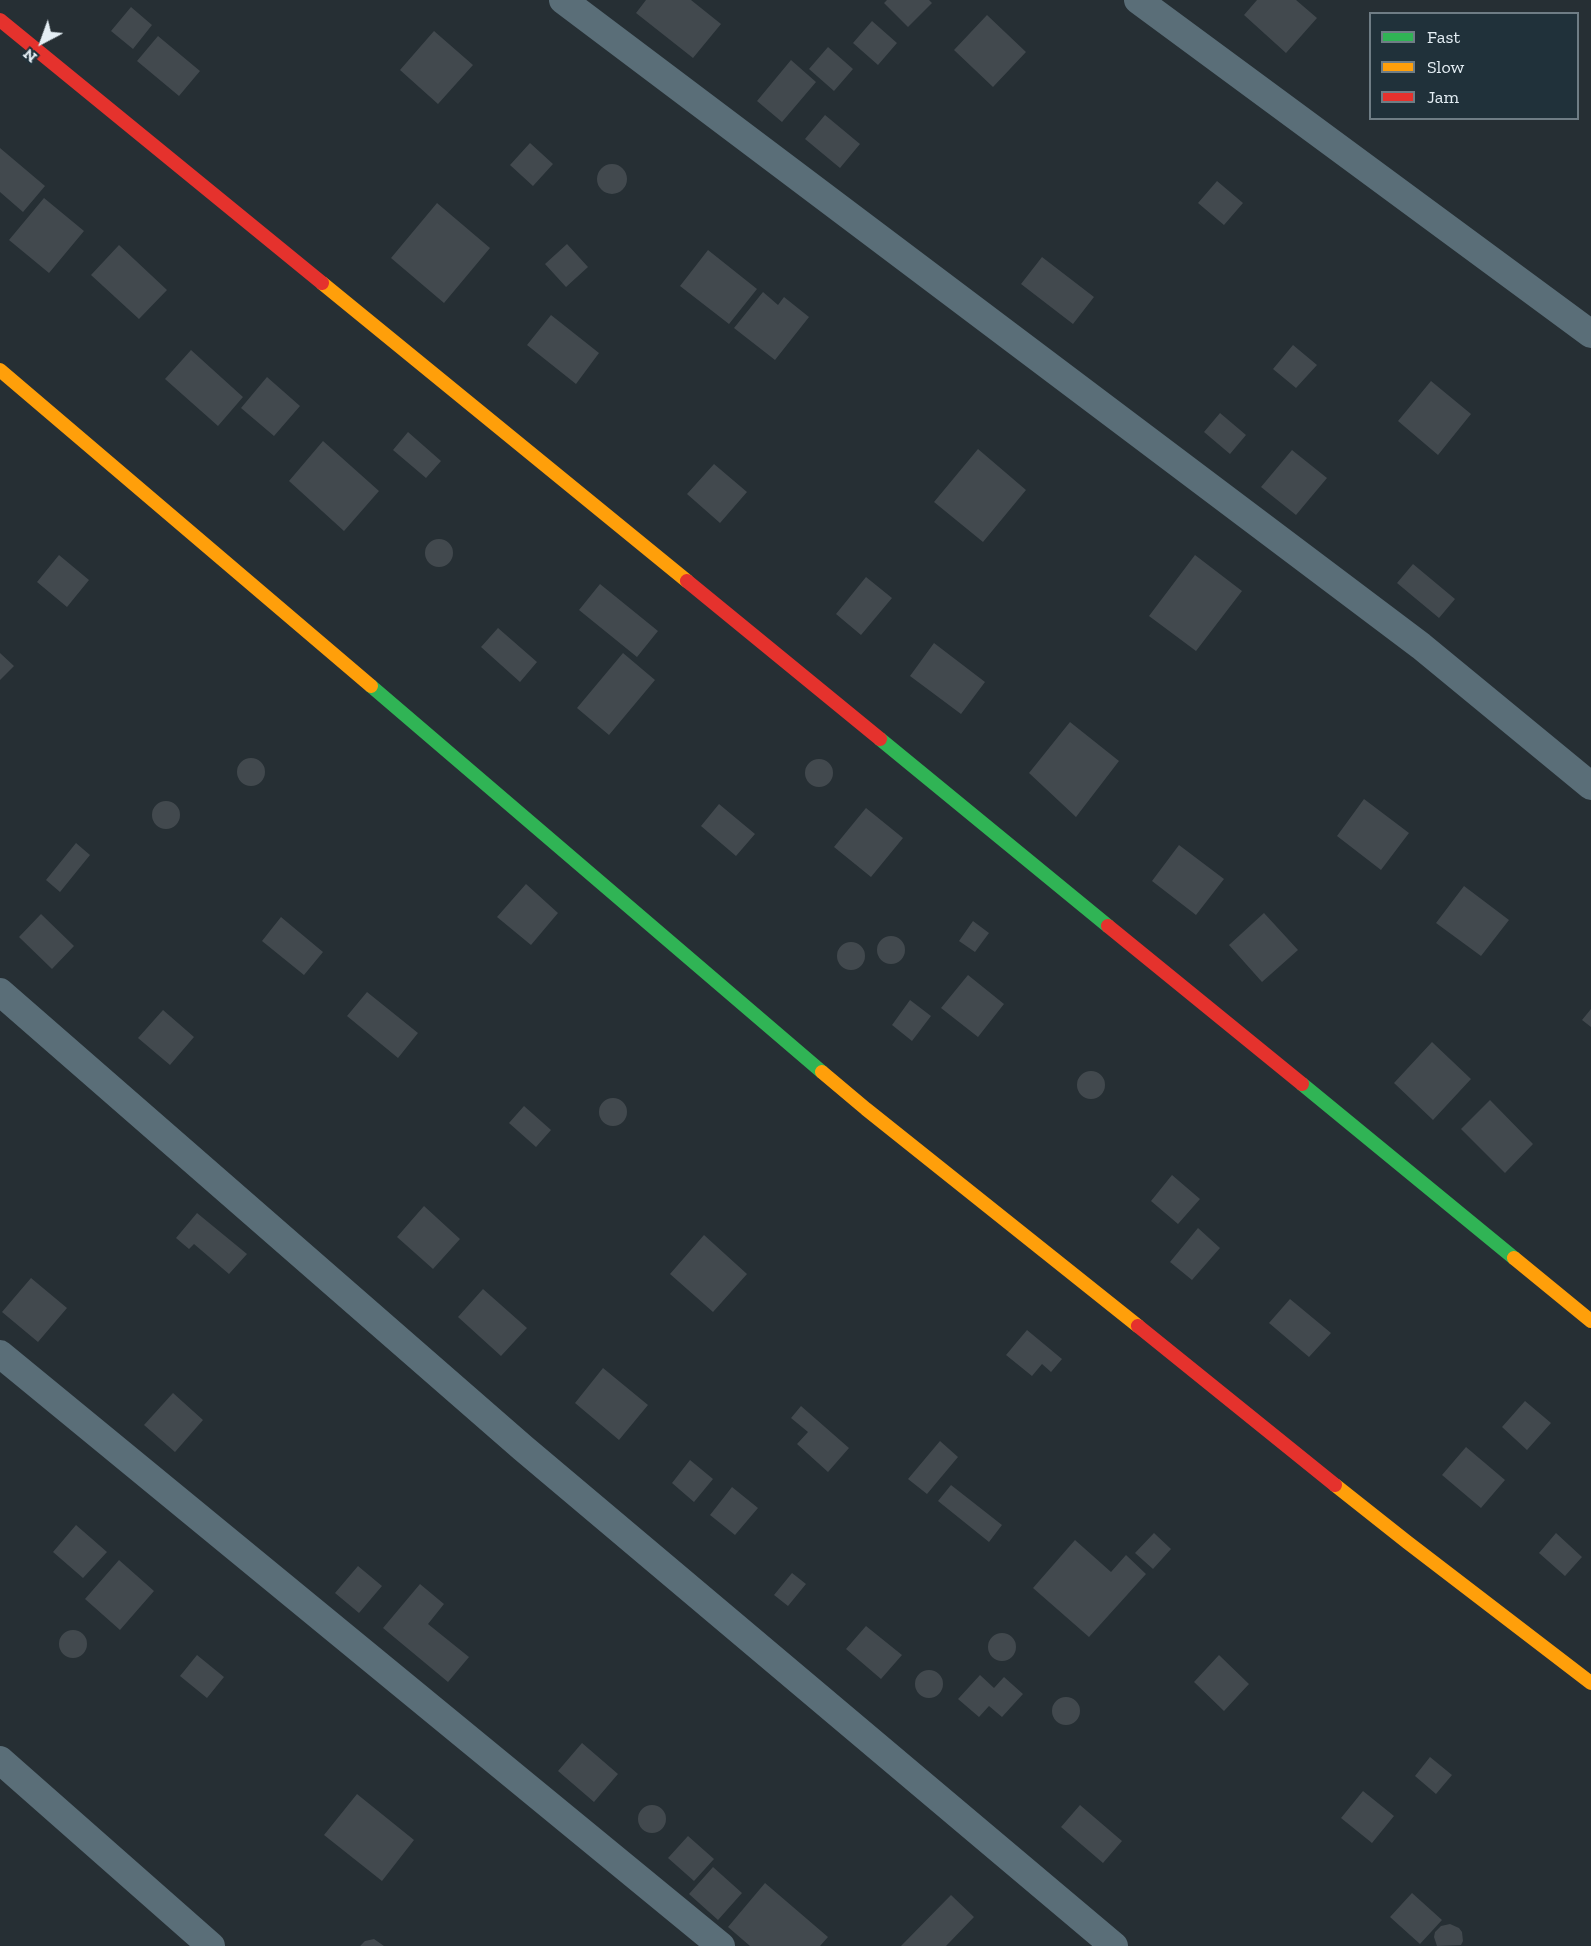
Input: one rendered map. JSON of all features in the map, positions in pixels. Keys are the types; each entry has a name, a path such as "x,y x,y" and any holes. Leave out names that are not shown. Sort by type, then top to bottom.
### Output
{"street":[{"path":"563,0 1421,646 1591,786"},
{"path":"1138,0 1591,334"},
{"path":"0,20 1591,1321"},
{"path":"0,370 866,1109 1407,1542 1591,1683"},
{"path":"0,992 523,1448 1113,1946"},
{"path":"0,1354 722,1946"},
{"path":"0,1760 211,1946"}],"building":[{"path":"646,0 691,0 721,24 693,58 636,13"},
{"path":"887,0 929,0 932,3 908,27 884,3"},
{"path":"1257,0 1296,0 1317,18 1286,53 1244,15"},
{"path":"131,7 152,25 133,49 111,31"},
{"path":"987,15 1026,52 993,87 954,50"},
{"path":"872,21 897,43 878,65 853,43"},
{"path":"434,31 473,65 438,104 400,70"},
{"path":"158,36 200,71 179,96 137,61"},
{"path":"828,47 853,69 834,91 809,69"},
{"path":"791,60 816,82 782,122 757,101"},
{"path":"825,115 860,144 840,168 805,139"},
{"path":"530,143 553,164 533,186 510,165"},
{"path":"0,148 45,186 23,212 0,192"},
{"path":"612,164 623,168 627,179 623,190 612,194 601,190 597,179 601,168"},
{"path":"1217,181 1243,203 1224,225 1198,203"},
{"path":"44,198 84,231 49,273 9,240"},
{"path":"437,203 490,248 444,303 391,258"},
{"path":"567,244 588,267 566,287 545,264"},
{"path":"119,245 167,290 139,319 91,275"},
{"path":"708,250 757,289 729,324 680,286"},
{"path":"1042,257 1094,297 1073,324 1021,284"},
{"path":"763,292 778,305 784,297 809,317 775,360 734,328"},
{"path":"551,315 599,353 576,384 527,345"},
{"path":"1293,345 1317,365 1296,388 1273,369"},
{"path":"191,350 243,397 218,426 165,379"},
{"path":"267,377 300,406 274,436 241,408"},
{"path":"1431,381 1471,414 1438,455 1398,421"},
{"path":"1220,413 1246,435 1230,454 1204,432"},
{"path":"408,432 441,461 426,478 393,450"},
{"path":"323,441 379,491 344,531 289,481"},
{"path":"978,449 1026,490 983,542 934,502"},
{"path":"1292,450 1327,478 1296,515 1261,487"},
{"path":"714,464 747,492 720,523 687,494"},
{"path":"439,539 449,543 453,553 449,563 439,567 429,563 425,553 429,543"},
{"path":"59,555 89,580 67,607 37,582"},
{"path":"1195,555 1242,591 1196,651 1149,616"},
{"path":"1413,564 1455,599 1439,618 1397,583"},
{"path":"866,577 892,598 861,635 836,614"},
{"path":"600,584 658,631 637,657 579,610"},
{"path":"498,628 537,662 520,682 481,647"},
{"path":"934,643 985,682 961,714 910,676"},
{"path":"0,653 14,666 0,680"},
{"path":"623,653 655,680 609,735 577,708"},
{"path":"1070,722 1119,761 1076,817 1029,773"},
{"path":"251,758 261,762 265,772 261,782 251,786 241,782 237,772 241,762"},
{"path":"819,759 829,763 833,773 829,783 819,787 809,783 805,773 809,763"},
{"path":"1364,799 1409,833 1381,870 1337,836"},
{"path":"166,801 176,805 180,815 176,825 166,829 156,825 152,815 156,805"},
{"path":"719,804 755,834 736,856 701,826"},
{"path":"866,808 903,838 871,877 834,847"},
{"path":"76,843 90,855 60,892 46,880"},
{"path":"1179,845 1224,879 1196,915 1152,881"},
{"path":"526,884 558,913 531,945 497,917"},
{"path":"1464,886 1509,920 1481,956 1436,923"},
{"path":"1264,913 1298,950 1262,982 1229,945"},
{"path":"41,914 74,946 52,969 19,937"},
{"path":"281,917 323,952 304,975 262,941"},
{"path":"973,921 989,933 975,952 959,941"},
{"path":"891,936 901,940 905,950 901,960 891,964 881,960 877,950 881,940"},
{"path":"851,942 861,946 865,956 861,966 851,970 841,966 837,956 841,946"},
{"path":"968,975 1004,1004 978,1037 941,1008"},
{"path":"367,992 418,1033 398,1058 347,1016"},
{"path":"910,1000 931,1016 912,1041 892,1025"},
{"path":"1591,1009 1591,1027 1582,1020"},
{"path":"163,1010 194,1037 170,1065 138,1038"},
{"path":"1432,1042 1471,1079 1433,1120 1394,1083"},
{"path":"1091,1071 1101,1075 1105,1085 1101,1095 1091,1099 1081,1095 1077,1085 1081,1075"},
{"path":"613,1098 623,1102 627,1112 623,1122 613,1126 603,1122 599,1112 603,1102"},
{"path":"1490,1100 1533,1144 1505,1173 1461,1129"},
{"path":"524,1106 551,1130 536,1147 509,1123"},
{"path":"1172,1175 1200,1199 1178,1224 1151,1201"},
{"path":"424,1206 460,1239 433,1269 397,1237"},
{"path":"197,1213 247,1254 229,1274 194,1244 189,1249 176,1238"},
{"path":"1198,1228 1220,1248 1192,1280 1170,1262"},
{"path":"704,1235 747,1274 713,1312 670,1274"},
{"path":"31,1278 67,1308 38,1342 2,1312"},
{"path":"483,1289 527,1328 501,1356 458,1317"},
{"path":"1290,1299 1331,1333 1309,1357 1269,1323"},
{"path":"1027,1330 1062,1359 1051,1372 1042,1364 1032,1376 1006,1355"},
{"path":"603,1368 648,1405 619,1440 575,1403"},
{"path":"173,1393 203,1420 175,1452 144,1425"},
{"path":"1525,1401 1551,1423 1527,1450 1502,1427"},
{"path":"801,1406 849,1448 828,1472 797,1444 808,1432 791,1418"},
{"path":"940,1441 958,1457 927,1494 908,1479"},
{"path":"1466,1447 1505,1480 1481,1508 1442,1475"},
{"path":"690,1460 713,1479 694,1502 672,1483"},
{"path":"951,1485 1002,1525 989,1542 938,1501"},
{"path":"732,1487 758,1508 735,1535 710,1515"},
{"path":"76,1525 107,1552 83,1578 53,1552"},
{"path":"1154,1533 1171,1549 1153,1569 1135,1553"},
{"path":"1556,1533 1582,1557 1565,1576 1539,1553"},
{"path":"1075,1540 1111,1572 1126,1555 1146,1574 1089,1637 1033,1588"},
{"path":"119,1560 154,1591 120,1630 85,1599"},
{"path":"358,1566 382,1586 359,1613 335,1593"},
{"path":"792,1573 806,1584 788,1606 774,1595"},
{"path":"420,1584 444,1604 428,1624 469,1657 448,1682 383,1628"},
{"path":"866,1626 902,1655 881,1679 846,1649"},
{"path":"73,1630 83,1634 87,1644 83,1654 73,1658 63,1654 59,1644 63,1634"},
{"path":"1002,1633 1012,1637 1016,1647 1012,1657 1002,1661 992,1657 988,1647 992,1637"},
{"path":"197,1655 224,1677 207,1698 180,1676"},
{"path":"1219,1655 1249,1684 1224,1711 1194,1682"},
{"path":"929,1670 939,1674 943,1684 939,1694 929,1698 919,1694 915,1684 919,1674"},
{"path":"980,1675 994,1688 1004,1677 1023,1694 1002,1717 989,1706 979,1717 958,1699"},
{"path":"1066,1697 1076,1701 1080,1711 1076,1721 1066,1725 1056,1721 1052,1711 1056,1701"},
{"path":"582,1743 618,1774 594,1802 558,1771"},
{"path":"1430,1757 1452,1775 1436,1794 1415,1776"},
{"path":"1363,1791 1394,1816 1372,1843 1341,1818"},
{"path":"357,1794 414,1840 382,1881 324,1835"},
{"path":"652,1805 662,1809 666,1819 662,1829 652,1833 642,1829 638,1819 642,1809"},
{"path":"1080,1805 1122,1841 1103,1863 1061,1827"},
{"path":"688,1836 714,1859 694,1881 668,1858"},
{"path":"713,1867 742,1893 718,1920 689,1894"},
{"path":"765,1883 828,1937 820,1946 750,1946 728,1927"},
{"path":"1412,1893 1442,1920 1420,1944 1390,1917"},
{"path":"951,1895 974,1917 946,1946 901,1946"},
{"path":"1450,1924 1462,1932 1461,1945 1437,1946 1435,1932 1441,1926"},
{"path":"374,1939 384,1946 360,1946 365,1941"}],"traffic: fast":[{"path":"371,686 822,1072"},
{"path":"880,739 1108,926"},
{"path":"1302,1084 1514,1258"}],"traffic: slow":[{"path":"322,283 687,581"},
{"path":"0,370 371,686"},
{"path":"822,1072 1138,1326"},
{"path":"1514,1258 1591,1321"},
{"path":"1335,1485 1591,1683"}],"traffic: jam":[{"path":"0,20 322,283"},
{"path":"687,581 880,739"},
{"path":"1108,926 1302,1084"},
{"path":"1138,1326 1335,1485"}]}
